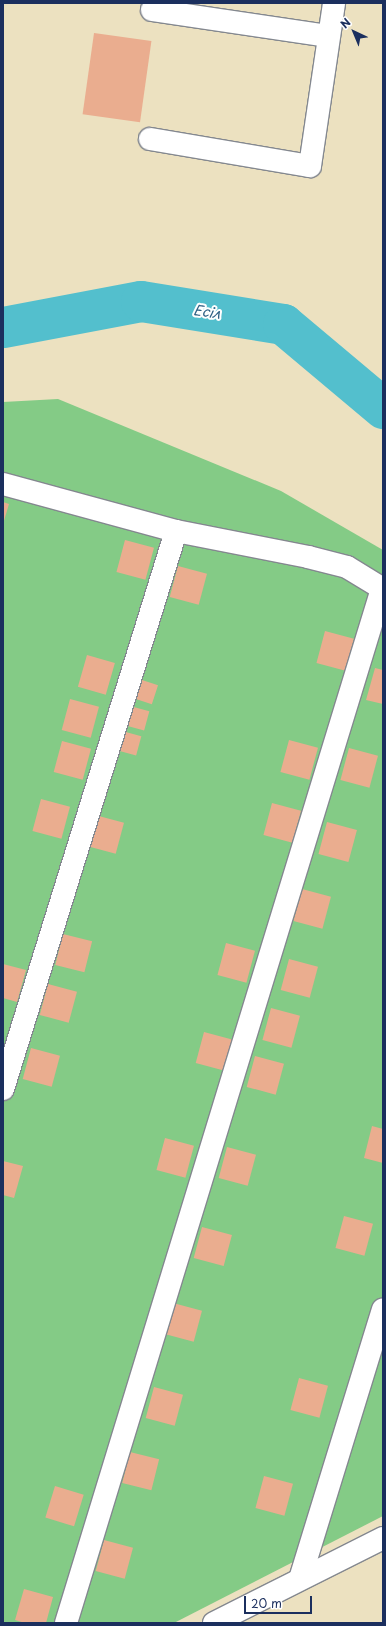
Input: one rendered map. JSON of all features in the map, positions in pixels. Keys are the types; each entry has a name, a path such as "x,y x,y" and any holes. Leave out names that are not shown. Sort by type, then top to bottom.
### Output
{"street":[{"path":"150,139 310,166 334,3"},
{"path":"152,10 328,36"},
{"path":"3,484 176,531 308,557 347,567 383,589 66,1623"},
{"path":"3,1089 176,531"},
{"path":"300,1580 383,1309"},
{"path":"214,1623 383,1538"}],"green space":[{"path":"58,399 281,491 383,550 383,1516 174,1623 3,1623 3,402"}],"building":[{"path":"94,33 151,41 140,122 83,114"},
{"path":"3,502 9,504 3,524"},
{"path":"125,540 154,548 145,580 116,572"},
{"path":"178,566 207,574 199,605 170,597"},
{"path":"325,631 354,639 345,671 316,663"},
{"path":"87,655 115,663 106,695 78,687"},
{"path":"375,668 383,670 383,704 366,700"},
{"path":"139,679 158,685 152,704 133,698"},
{"path":"70,699 99,707 91,738 62,730"},
{"path":"130,706 149,711 144,730 125,725"},
{"path":"122,731 141,736 136,755 117,750"},
{"path":"289,740 318,748 309,780 280,772"},
{"path":"62,741 91,749 83,780 54,772"},
{"path":"349,748 378,756 369,788 340,780"},
{"path":"41,799 70,807 61,839 32,831"},
{"path":"272,803 301,811 292,843 263,835"},
{"path":"95,815 124,823 116,854 87,846"},
{"path":"327,822 357,830 348,862 318,854"},
{"path":"302,889 331,897 322,929 293,921"},
{"path":"63,934 92,941 84,972 55,965"},
{"path":"226,943 255,951 246,983 217,975"},
{"path":"289,959 318,967 310,998 281,990"},
{"path":"3,964 26,970 17,1002 3,998"},
{"path":"48,984 77,992 69,1023 40,1015"},
{"path":"271,1008 300,1016 291,1048 262,1040"},
{"path":"204,1032 233,1040 225,1071 196,1063"},
{"path":"31,1048 60,1056 52,1087 23,1079"},
{"path":"255,1056 284,1064 276,1095 247,1087"},
{"path":"372,1126 383,1129 383,1163 364,1158"},
{"path":"165,1138 194,1146 185,1178 156,1170"},
{"path":"227,1147 256,1155 248,1186 219,1178"},
{"path":"3,1161 23,1166 14,1198 3,1195"},
{"path":"344,1216 373,1224 364,1256 335,1248"},
{"path":"202,1227 232,1235 224,1266 194,1258"},
{"path":"173,1303 202,1311 194,1342 165,1334"},
{"path":"299,1378 328,1386 319,1418 290,1410"},
{"path":"154,1387 183,1395 175,1426 146,1418"},
{"path":"130,1452 159,1459 151,1490 122,1483"},
{"path":"264,1476 293,1484 284,1516 255,1508"},
{"path":"55,1486 84,1495 74,1526 45,1518"},
{"path":"104,1540 133,1548 125,1579 96,1571"},
{"path":"24,1589 53,1597 46,1623 25,1623 15,1620"}],"waterway":[{"name":"Есіл","path":"3,327 141,301 283,324 383,408"}]}
